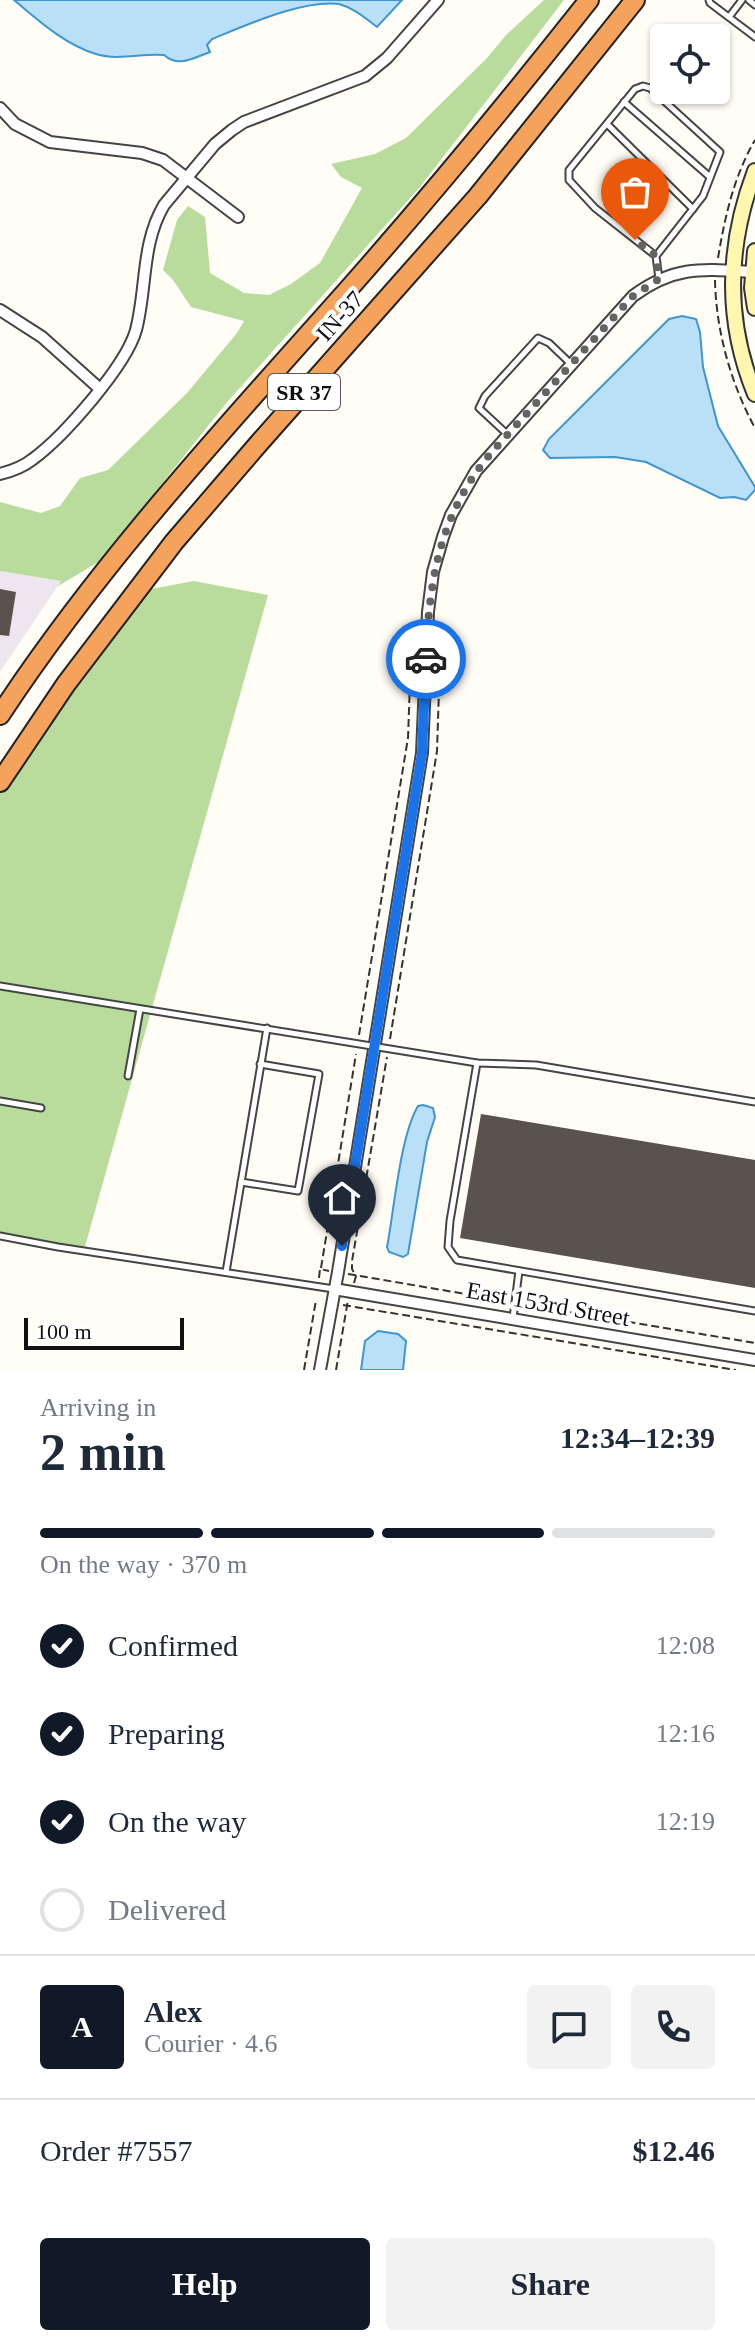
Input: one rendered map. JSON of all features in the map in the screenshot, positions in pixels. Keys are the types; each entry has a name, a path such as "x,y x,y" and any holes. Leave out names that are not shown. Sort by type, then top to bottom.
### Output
{"highway":[{"name":"IN-37","path":"0,715 70,616 161,500 428,199 589,0"},
{"name":"IN-37","path":"0,782 75,672 174,542 478,196 635,0"}],"street":[{"path":"0,474 35,458 123,360 135,334 153,228 164,205 215,144 244,122 346,85 378,67 438,0"},
{"path":"0,108 15,124 50,142 142,153 163,160 238,217"},
{"path":"755,171 738,229 733,271 733,303 739,349 755,394"},
{"path":"755,251 755,308"},
{"path":"320,1370 422,753 428,612 433,572 443,537 476,471 633,296 659,279 677,272 753,272"},
{"path":"0,310 42,337 100,389"},
{"name":"East 153rd Street","path":"334,1289 755,1360"}],"lane":[{"path":"709,0 755,37"},
{"path":"729,17 742,0"},
{"path":"749,0 755,5"},
{"path":"656,256 703,196 720,152 650,88 643,86 635,89 569,170 569,180 595,208 656,256 659,279"},
{"path":"624,102 710,177"},
{"path":"607,124 693,209"},
{"path":"507,434 479,408 485,396 527,350 538,338 542,339 571,364"},
{"path":"0,986 477,1063 536,1065 755,1102"},
{"path":"128,1076 140,1009"},
{"path":"226,1272 267,1028"},
{"path":"477,1063 450,1221 448,1247 457,1260 755,1311"},
{"path":"241,1182 298,1191 319,1074 260,1064"},
{"path":"0,1101 41,1108"},
{"path":"0,1236 334,1289"},
{"path":"513,1319 519,1271"}],"path":[{"path":"320,1269 407,750 412,627"},
{"path":"441,628 437,751 352,1269 356,1276 755,1343"},
{"path":"304,1370 316,1300"},
{"path":"336,1370 347,1306 736,1370"}],"shaded area":[{"path":"0,571 61,581 0,672"}],"green space":[{"path":"544,0 564,0 420,187 228,401 100,561 58,586 61,581 0,571 0,502 41,513 60,506 80,478 108,470 187,393 244,321 191,307 163,270 177,220 188,206 205,217 210,273 244,293 269,295 291,284 320,263 362,188 341,177 331,164 375,154 406,138"},
{"path":"194,581 268,595 84,1250 0,1238 0,789 135,592"}],"water":[{"path":"14,0 402,0 377,27 339,4 308,6 212,39 207,45 210,52 175,61 164,55 113,57 85,50 52,31"},
{"path":"682,316 696,319 703,367 718,426 755,487 746,500 720,498 646,462 615,457 550,458 543,450 549,439 669,319"},
{"path":"418,1106 433,1108 435,1117 427,1142 408,1254 403,1257 389,1252 387,1247 407,1136"},
{"path":"378,1331 398,1334 406,1341 403,1370 361,1370 365,1341"}],"building":[{"path":"0,589 16,592 9,636 0,635"},
{"path":"481,1114 755,1160 755,1288 460,1238"}],"way so far":[{"path":"426,659 433,572 451,515 476,471 491,453 633,296 659,279 656,256 635,240"}],"route":[{"path":"342,1246 422,753 426,659"}]}
